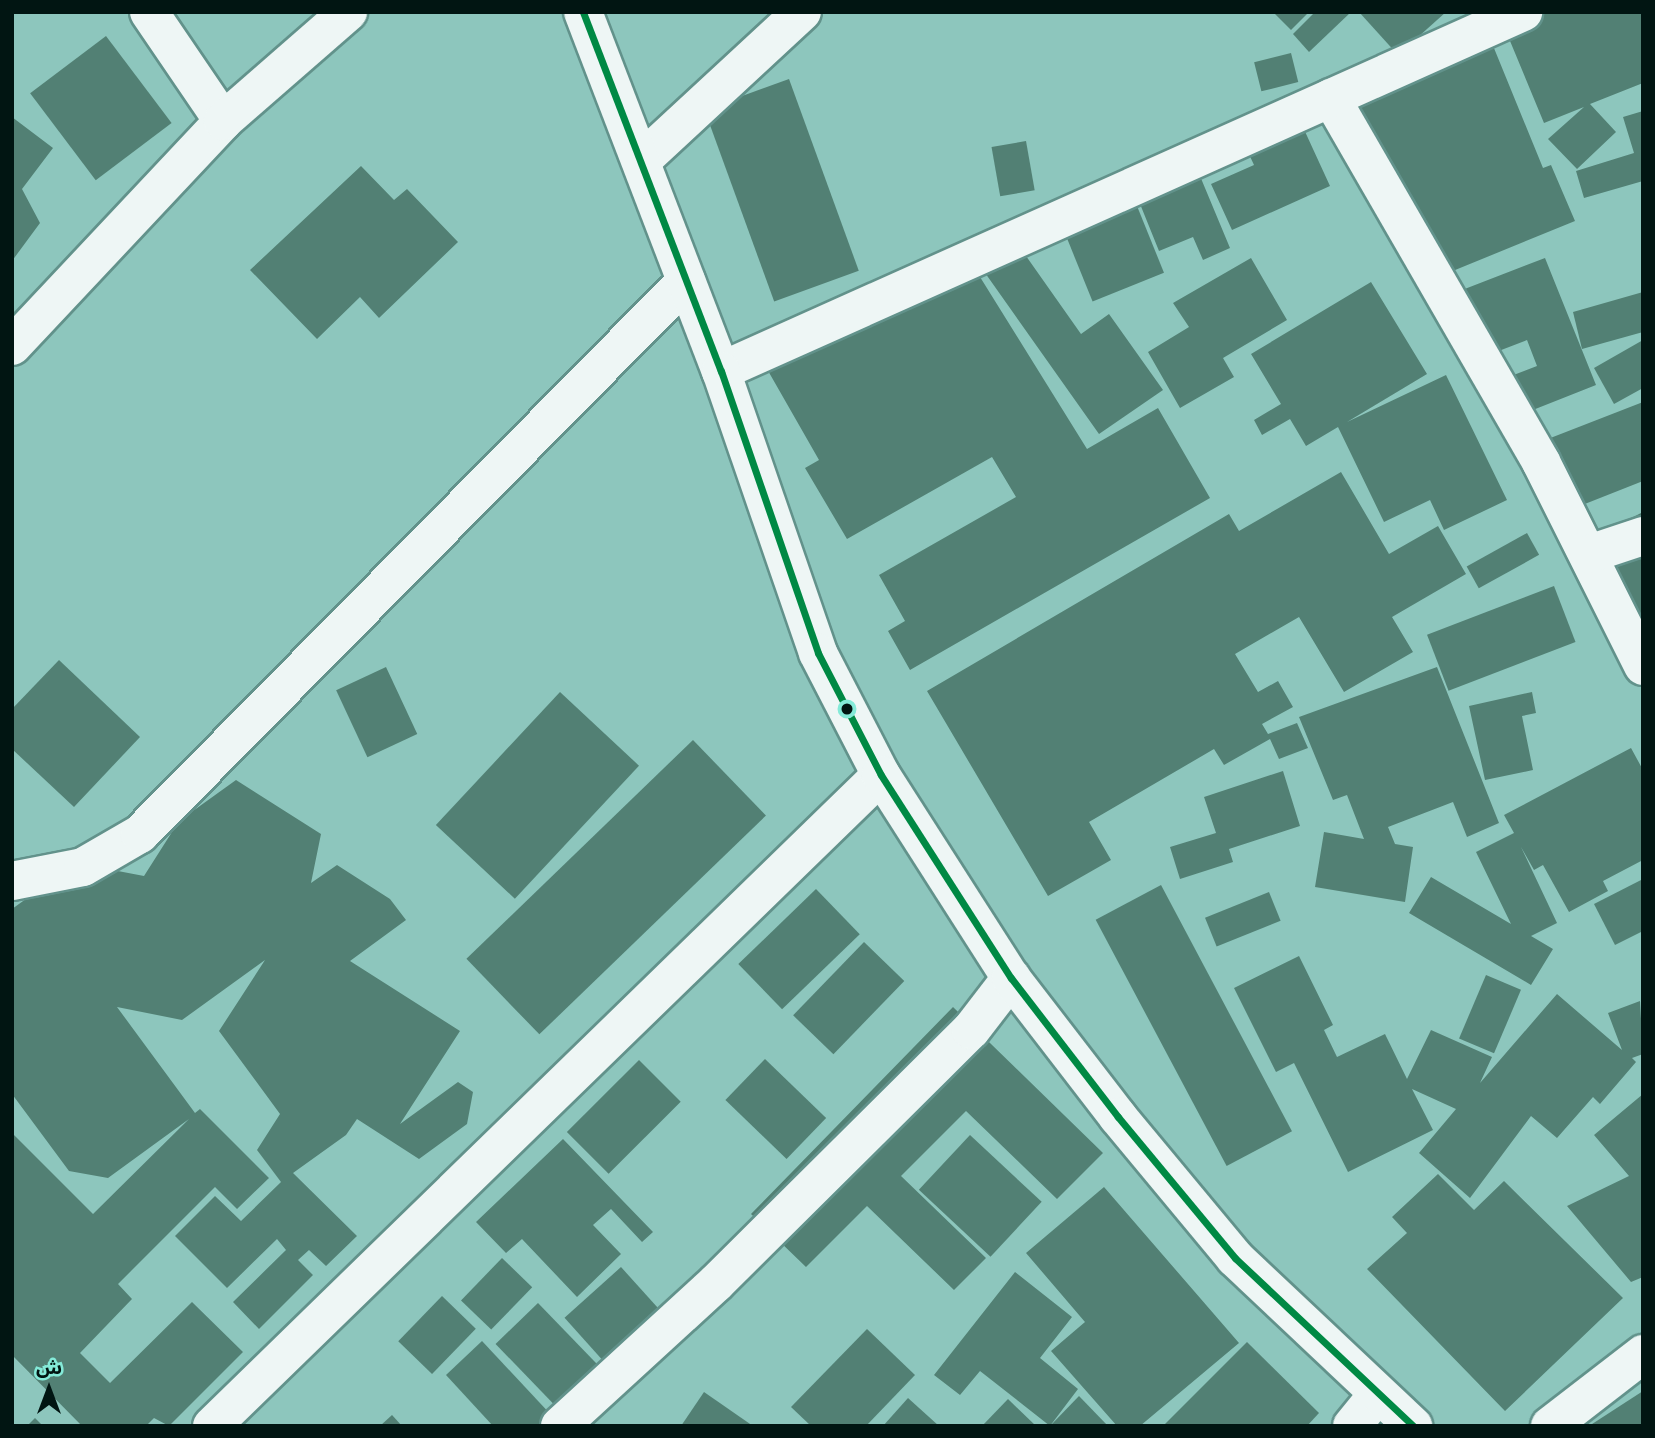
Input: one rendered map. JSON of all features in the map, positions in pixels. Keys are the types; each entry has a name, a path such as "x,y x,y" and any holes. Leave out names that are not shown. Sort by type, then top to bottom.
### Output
{"street":[{"path":"149,12 223,121"},
{"path":"12,346 223,121 348,12"},
{"path":"583,12 721,371 818,653 881,775 1011,978 1235,1258 1377,1395 1413,1426"},
{"path":"642,160 802,12"},
{"path":"721,371 1522,12"},
{"path":"1331,98 1589,554 1643,666"},
{"path":"12,881 83,867 140,834 686,281"},
{"path":"1589,554 1643,536"},
{"path":"212,1426 881,775"},
{"path":"560,1426 726,1274 971,1030 1011,978"},
{"path":"1550,1426 1643,1354"},
{"path":"1352,1426 1377,1395"}],"building":[{"path":"1273,12 1309,12 1291,30"},
{"path":"1315,12 1351,12 1309,52 1293,34"},
{"path":"1359,12 1446,12 1398,55"},
{"path":"1498,12 1643,12 1643,83 1590,104 1616,132 1577,169 1548,139 1584,107 1544,123"},
{"path":"1487,31 1543,168 1551,165 1575,221 1416,286 1333,86"},
{"path":"106,36 172,123 96,180 30,93"},
{"path":"1291,53 1298,82 1261,91 1254,62"},
{"path":"789,79 859,271 774,301 704,110"},
{"path":"1643,111 1643,181 1584,198 1576,171 1634,153 1623,117"},
{"path":"1296,112 1330,186 1232,230 1211,184 1254,165 1241,137"},
{"path":"12,117 53,148 22,189 40,223 12,261"},
{"path":"1026,141 1035,190 1000,196 992,147"},
{"path":"1195,164 1230,248 1203,260 1193,237 1159,251 1134,189"},
{"path":"361,166 394,200 407,189 458,242 379,318 360,297 317,339 250,270"},
{"path":"1137,206 1164,273 1093,302 1066,235"},
{"path":"1007,229 1081,334 1109,314 1163,390 1099,434 971,253"},
{"path":"962,248 1087,449 1158,408 1210,498 910,670 888,631 905,621 879,575 1016,497 992,457 847,539 805,468 819,460 763,362"},
{"path":"1251,258 1287,320 1223,358 1234,377 1180,408 1148,352 1189,327 1173,303"},
{"path":"1545,258 1596,385 1505,421 1490,384 1537,366 1527,340 1470,362 1444,297"},
{"path":"1371,282 1427,374 1347,422 1446,375 1507,500 1444,530 1430,500 1384,522 1338,427 1306,446 1290,419 1262,435 1254,420 1281,404 1251,354"},
{"path":"1643,292 1643,332 1582,349 1573,312"},
{"path":"1643,340 1643,388 1614,404 1594,368"},
{"path":"1643,402 1643,481 1562,513 1535,444"},
{"path":"1341,472 1389,554 1438,526 1466,574 1392,617 1413,652 1344,692 1299,617 1235,654 1258,692 1278,681 1293,707 1262,724 1268,734 1297,723 1308,748 1279,759 1270,739 1224,765 1214,749 1089,822 1111,860 1048,896 927,691 1229,514 1239,531"},
{"path":"1643,512 1643,677 1582,543"},
{"path":"1527,533 1539,555 1479,588 1467,566"},
{"path":"1554,586 1576,642 1449,691 1427,635"},
{"path":"59,660 140,737 74,807 12,749 12,709"},
{"path":"386,667 417,734 367,757 336,690"},
{"path":"1437,667 1499,823 1467,837 1453,802 1388,827 1395,844 1413,847 1405,902 1315,887 1324,832 1364,839 1347,795 1333,800 1299,717"},
{"path":"560,692 639,766 515,899 436,825"},
{"path":"1532,692 1536,713 1522,716 1533,770 1485,780 1469,706"},
{"path":"693,740 766,816 539,1034 466,959"},
{"path":"1631,748 1643,770 1643,860 1603,881 1608,891 1569,912 1543,865 1534,870 1521,847 1557,923 1531,936 1553,949 1531,985 1409,913 1431,877 1511,924 1476,852 1514,833 1504,815"},
{"path":"1283,771 1300,826 1229,849 1233,862 1180,879 1170,847 1216,833 1204,797"},
{"path":"236,780 321,834 311,883 337,865 390,899 406,920 350,961 460,1031 400,1124 458,1082 473,1092 467,1124 419,1159 357,1119 346,1135 293,1173 357,1236 326,1266 309,1250 298,1260 313,1275 259,1329 233,1302 286,1250 277,1239 227,1288 175,1236 215,1196 241,1221 281,1182 257,1150 280,1114 219,1031 265,960 182,1020 117,1007 195,1113 200,1109 269,1178 237,1209 215,1187 118,1284 132,1299 80,1353 110,1383 192,1302 243,1352 169,1426 154,1418 146,1426 82,1426 12,1355 12,1133 93,1214 189,1119 108,1178 69,1171 12,1094 12,909 76,863 144,876 179,821"},
{"path":"1643,879 1643,931 1615,945 1594,904"},
{"path":"1161,885 1292,1131 1227,1166 1096,920"},
{"path":"816,889 860,934 782,1009 738,964"},
{"path":"1269,892 1281,921 1217,947 1205,918"},
{"path":"864,942 904,981 833,1054 793,1015"},
{"path":"1299,956 1333,1025 1324,1030 1337,1057 1385,1034 1407,1079 1431,1030 1492,1057 1480,1083 1557,994 1622,1050 1608,1013 1640,1001 1643,1054 1632,1058 1636,1062 1600,1104 1593,1097 1557,1138 1531,1116 1470,1198 1419,1153 1456,1109 1412,1089 1433,1130 1348,1172 1294,1063 1276,1072 1234,988"},
{"path":"1486,975 1521,990 1494,1053 1459,1039"},
{"path":"953,1007 1103,1153 1057,1199 966,1111 901,1176 986,1258 954,1290 867,1206 806,1267 751,1214"},
{"path":"765,1059 826,1118 787,1159 725,1100"},
{"path":"639,1060 681,1102 609,1174 567,1132"},
{"path":"1643,1094 1643,1277 1631,1282 1567,1206 1629,1176 1594,1135"},
{"path":"970,1135 1042,1202 991,1257 919,1190"},
{"path":"563,1139 653,1232 642,1242 611,1209 593,1225 621,1254 577,1297 522,1239 506,1253 476,1222"},
{"path":"1438,1174 1474,1210 1504,1181 1623,1298 1505,1411 1367,1269 1407,1233 1392,1217"},
{"path":"1104,1187 1239,1343 1140,1426 1117,1426 1051,1351 1085,1322 1026,1253"},
{"path":"502,1258 532,1287 491,1330 461,1300"},
{"path":"621,1267 664,1315 607,1365 565,1318"},
{"path":"1015,1272 1072,1317 1040,1358 1078,1389 1050,1426 980,1371 960,1395 934,1375"},
{"path":"442,1296 476,1329 432,1374 398,1341"},
{"path":"538,1303 599,1366 557,1407 496,1344"},
{"path":"867,1329 915,1375 866,1426 811,1426 791,1407"},
{"path":"482,1341 553,1417 543,1426 493,1426 446,1375"},
{"path":"1247,1342 1319,1413 1307,1426 1163,1426"},
{"path":"1643,1391 1643,1426 1589,1426"},
{"path":"704,1392 753,1426 681,1426"},
{"path":"1079,1396 1108,1426 1050,1426"},
{"path":"908,1398 939,1426 883,1426"},
{"path":"1008,1399 1036,1426 982,1426"},
{"path":"392,1415 402,1426 380,1426"},
{"path":"35,1418 43,1426 27,1426"}],"transit line":[{"path":"583,12 721,371 818,653 881,775 1011,978 1118,1117 1235,1258 1413,1426"}]}
